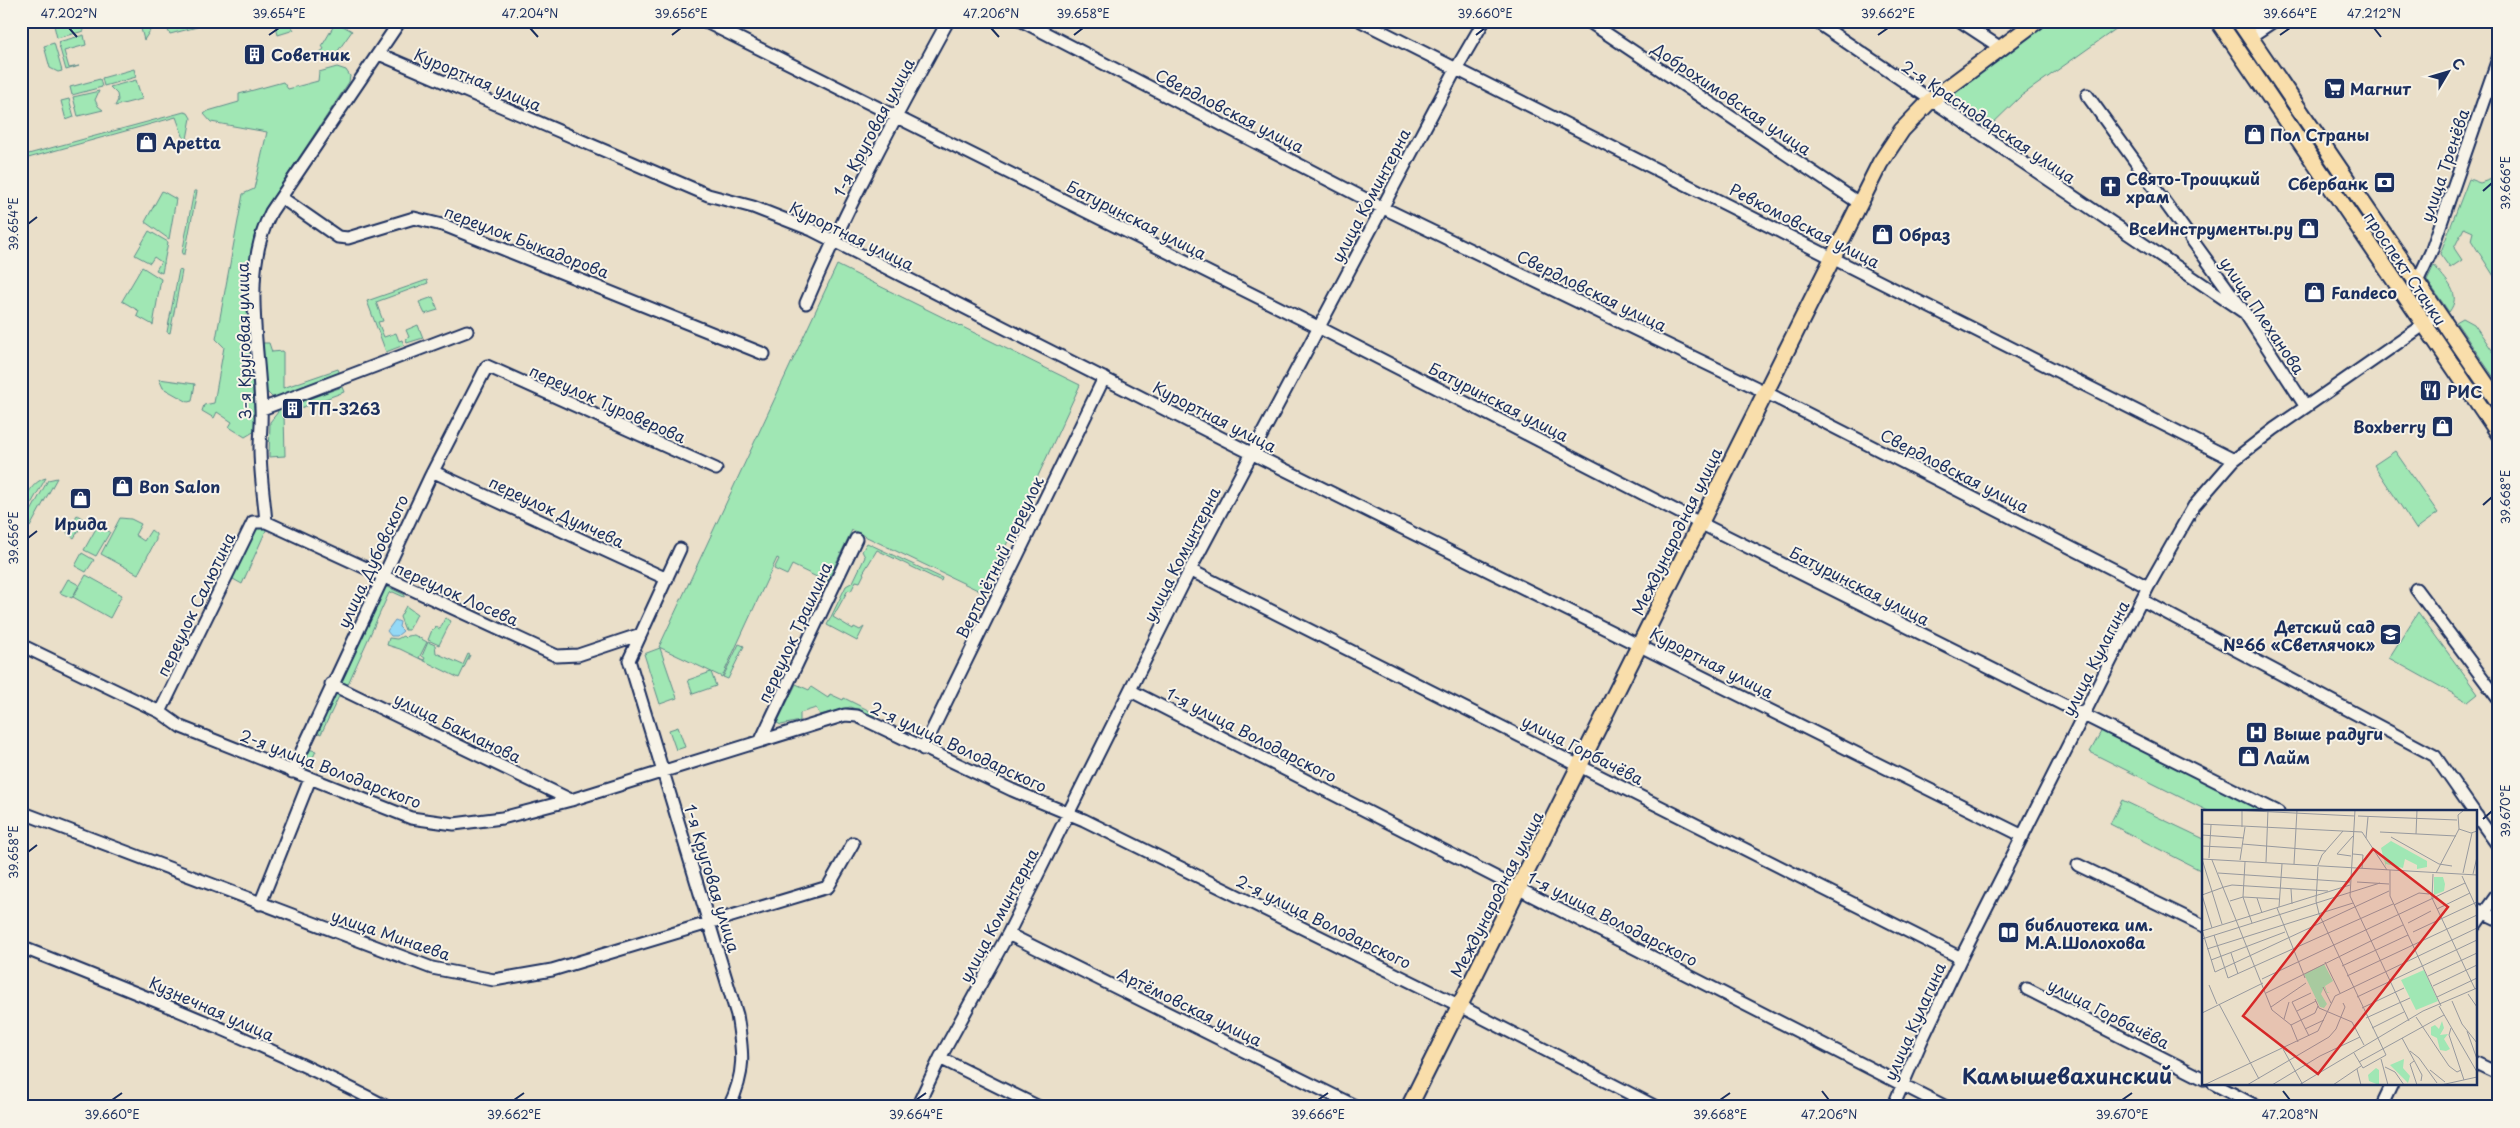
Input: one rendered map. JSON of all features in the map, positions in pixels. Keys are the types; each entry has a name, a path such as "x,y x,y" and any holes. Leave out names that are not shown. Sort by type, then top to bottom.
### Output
{"main road":[{"name":"Международная улица","path":"1409,1107 1880,163 1902,130 1930,101 2037,21"},
{"name":"проспект Стачки","path":"2218,21 2499,434"},
{"name":"проспект Стачки","path":"2239,21 2416,284 2499,403"}],"street":[{"name":"3-я Круговая улица","path":"266,522 260,451 262,409 255,305 256,255 262,229 400,21"},
{"name":"Батуринская улица","path":"704,21 1318,327 1700,523 2274,810"},
{"name":"1-я Круговая улица","path":"806,304 832,242 948,21"},
{"name":"Свердловская улица","path":"1022,21 1381,207 1765,392 2148,587"},
{"name":"Ревкомовская улица","path":"1361,21 2234,460"},
{"name":"улица Коминтерна","path":"917,1107 940,1058 1008,934 1190,570 1251,453 1381,207 1484,21"},
{"name":"Доброхимовская улица","path":"1588,21 1859,202"},
{"name":"2-я Краснодарская улица","path":"1815,21 1984,138 2244,313"},
{"path":"1960,21 2001,48"},
{"path":"2250,38 2274,21"},
{"name":"Курортная улица","path":"378,54 708,195 753,207 812,230 832,242 1251,453 1639,643 2024,836"},
{"name":"улица Тренёва","path":"2416,284 2432,252 2499,56"},
{"name":"улица Плеханова","path":"2087,95 2244,313 2306,407"},
{"name":"переулок Быкадорова","path":"282,198 338,237 348,238 414,218 446,226 764,354"},
{"name":"улица Кулагина","path":"1893,1107 1904,1086 1920,1042 1961,958 2148,587 2194,506 2234,460 2306,407 2438,316"},
{"path":"262,409 467,331"},
{"name":"переулок Туроверова","path":"486,366 716,469"},
{"name":"улица Дубовского","path":"292,772 331,684 430,477 486,366"},
{"name":"Вертолётный переулок","path":"923,750 1104,378"},
{"name":"переулок Думчева","path":"434,472 667,579"},
{"name":"переулок Салютина","path":"160,712 253,522 266,522"},
{"name":"переулок Лосева","path":"266,522 557,656 578,655 641,634"},
{"name":"переулок Траилина","path":"761,740 856,539"},
{"path":"629,660 680,550"},
{"name":"улица Горбачёва","path":"1190,570 1581,765 1961,958"},
{"path":"2416,589 2499,700"},
{"path":"2142,600 2436,756 2473,810"},
{"name":"1-я Круговая улица","path":"622,640 737,1015 742,1044 740,1084 729,1107"},
{"name":"2-я улица Володарского","path":"21,645 160,712 182,727 411,818 454,824 502,818 572,800 850,714 923,750 1093,825 1459,1006 1656,1107"},
{"name":"улица Бакланова","path":"331,684 572,800"},
{"name":"1-я улица Володарского","path":"1131,691 1946,1107"},
{"path":"260,904 310,779"},
{"name":"улица Минаева","path":"21,812 432,968 494,980 552,970 828,886 853,843"},
{"path":"2478,817 2499,847"},
{"path":"2078,865 2202,925"},
{"path":"2499,892 2479,910 2499,920"},
{"name":"Артёмовская улица","path":"1008,934 1357,1107"},
{"name":"Кузнечная улица","path":"21,947 185,1012 340,1082 387,1107"},
{"name":"улица Горбачёва","path":"2027,989 2202,1078"},
{"path":"940,1058 1039,1107"},
{"path":"2478,1064 2499,1074"},
{"path":"2218,1086 2258,1107"},
{"path":"2381,1107 2391,1086"}],"green space":[{"path":"53,21 81,21 84,31 57,38"},
{"path":"139,21 155,23 144,40"},
{"path":"165,21 195,21 197,27 170,34 164,24"},
{"path":"288,21 294,30 278,35 275,23"},
{"path":"2043,21 2127,21 2021,96 1986,130 1951,101 1950,93"},
{"path":"336,22 352,31 335,55 313,61 314,57 324,49 322,46"},
{"path":"84,35 86,45 64,51 69,68 79,66 66,70 58,42"},
{"path":"54,43 62,71 58,72 50,68 44,46"},
{"path":"337,67 346,70 350,76 349,82 267,206 255,233 251,254 248,306 255,431 245,437 229,427 232,422 217,412 214,418 202,411 204,405 214,403 224,347 216,339 243,194 254,189 267,132 211,122 204,114 208,111 239,102 239,94 283,82 288,89 318,81 319,72"},
{"path":"134,69 136,77 104,86 102,78"},
{"path":"100,79 102,87 72,95 70,87"},
{"path":"136,80 142,99 115,106 118,100 117,94 110,87"},
{"path":"99,91 95,100 103,110 78,116 73,97"},
{"path":"69,99 74,117 66,120 61,101"},
{"path":"184,112 188,113 191,118 186,144 176,117 21,160 21,156"},
{"path":"2499,160 2499,284 2471,240 2473,232 2464,228 2454,248 2462,260 2450,268 2440,254 2469,179 2480,183 2492,179"},
{"path":"162,191 176,199 169,239 145,222"},
{"path":"194,191 197,191 185,254 182,254"},
{"path":"149,231 168,242 162,273 156,270 161,262 154,257 150,263 135,255"},
{"path":"837,265 1080,385 984,593 852,530 827,582 792,565 787,575 774,569 779,559 777,558 722,677 659,647"},
{"path":"2434,265 2448,282 2454,293 2453,305 2449,312 2427,280"},
{"path":"142,267 161,279 153,325 137,316 139,311 122,301"},
{"path":"179,270 182,271 170,333 167,332"},
{"path":"427,280 428,283 376,302 383,321 378,322 384,337 396,333 399,341 402,340 404,345 386,352 367,301"},
{"path":"433,297 438,310 425,314 419,302"},
{"path":"2463,318 2474,324 2499,360 2499,385 2456,322"},
{"path":"418,325 423,338 407,343 406,339 409,337 406,330"},
{"path":"262,343 269,343 272,352 283,351 283,388 338,369 341,377 272,397 265,390"},
{"path":"159,379 195,384 192,401 188,402 163,388"},
{"path":"342,387 344,392 284,414 285,456 269,457 270,422 278,412 277,410"},
{"path":"2395,451 2438,513 2416,529 2374,465"},
{"path":"46,478 21,521 27,495 35,484"},
{"path":"57,478 30,527 24,524 48,480"},
{"path":"77,515 85,520 74,538 67,533"},
{"path":"120,518 131,519 141,524 135,535 144,541 151,530 156,534 156,540 138,574 101,554"},
{"path":"258,524 267,528 242,584 233,579 231,575"},
{"path":"98,525 110,532 96,556 84,550"},
{"path":"867,543 942,578 941,581 877,550 863,573 860,582 856,581 851,591 848,590 833,617 853,629 854,627 860,630 864,627 857,641 827,625 846,586 853,582 865,557 862,551"},
{"path":"82,553 94,560 86,572 75,566"},
{"path":"86,575 122,595 110,618 73,597"},
{"path":"68,579 79,585 72,598 60,593"},
{"path":"388,587 405,595 404,597 393,592 389,593 347,686 341,681 382,589"},
{"path":"406,606 417,614 409,630 405,630 400,617"},
{"path":"2418,612 2478,694 2468,702 2389,658"},
{"path":"445,618 451,621 439,645 428,640 432,630 436,627 440,629"},
{"path":"414,635 427,642 419,658 424,660 425,658 422,656 428,642 435,645 436,653 463,665 468,654 470,655 459,678 400,649 387,645 389,638 397,639 403,636 405,638"},
{"path":"739,644 744,646 728,679 723,677"},
{"path":"660,648 677,698 660,704 644,654"},
{"path":"711,672 716,686 693,694 688,680"},
{"path":"796,684 809,690 811,687 828,698 830,694 843,700 844,698 876,714 875,716 850,707 820,715 816,708 800,713 800,721 781,725 777,723"},
{"path":"335,692 340,694 321,734 314,731"},
{"path":"678,727 685,747 676,750 669,730"},
{"path":"2103,728 2269,810 2206,810 2090,752"},
{"path":"308,749 316,751 307,770 331,779 329,782 302,769 301,764"},
{"path":"2122,800 2202,838 2202,871 2110,824"}],"water":[{"path":"395,620 400,622 399,627 403,631 397,636 391,636 387,631"}],"place":[{"name":"Советник","path":"255,54"},
{"name":"Магнит","path":"2334,88"},
{"name":"Пол Страны","path":"2254,134"},
{"name":"Apetta","path":"147,142"},
{"name":"Сбербанк","path":"2384,183"},
{"name":"Свято-Троицкий храм","path":"2110,187"},
{"name":"ВсеИнструменты.ру","path":"2309,228"},
{"name":"Образ","path":"1883,234"},
{"name":"Fandeco","path":"2315,292"},
{"name":"РИС","path":"2431,391"},
{"name":"ТП-3263","path":"292,408"},
{"name":"Boxberry","path":"2442,426"},
{"name":"Bon Salon","path":"123,486"},
{"name":"Ирида","path":"81,499"},
{"name":"Детский сад №66 «Светлячок»","path":"2391,635"},
{"name":"Выше радуги","path":"2257,733"},
{"name":"Лайм","path":"2248,757"},
{"name":"библиотека им. М.А.Шолохова","path":"2009,933"}],"district":[{"name":"Камышевахинский","path":"2067,1075"}]}
